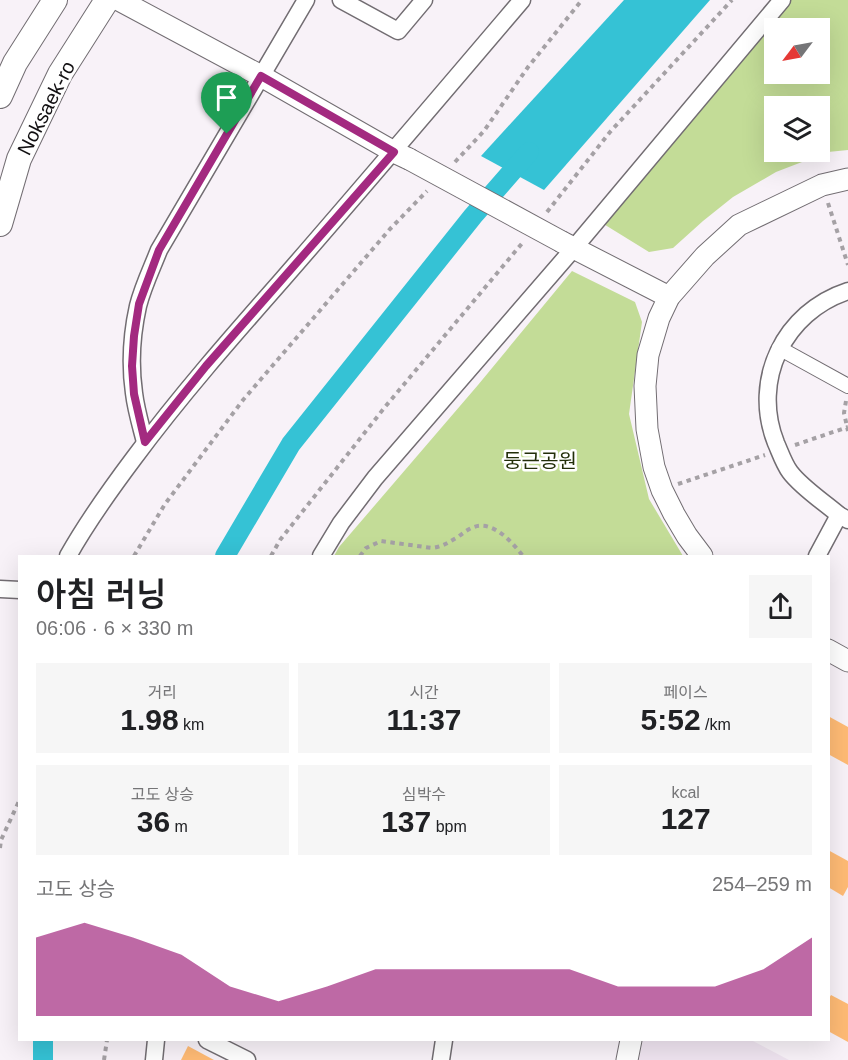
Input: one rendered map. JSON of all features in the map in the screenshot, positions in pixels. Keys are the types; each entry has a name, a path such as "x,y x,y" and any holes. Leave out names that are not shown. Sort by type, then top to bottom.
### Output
{"main road":[{"path":"0,96 15,63 55,0"},
{"name":"Noksaek-ro","path":"0,224 19,159 60,74 107,0"}],"street":[{"path":"119,0 401,155 669,297"},
{"path":"145,442 134,394 132,366 139,304 159,250 306,0"},
{"path":"341,0 398,31 424,0"},
{"path":"69,555 104,498 206,366 401,155 522,0"},
{"path":"322,555 341,523 375,478 568,245 783,0"},
{"path":"701,555 687,536 662,490 654,467 647,429 645,386 648,355 659,318 669,297 705,256 740,225 822,185 848,179"},
{"path":"818,555 843,518 790,472 773,435 768,415 767,395 771,367 782,342 796,323 816,307 848,291"},
{"path":"779,348 848,386"},
{"path":"0,589 18,590"},
{"path":"830,651 848,661"},
{"path":"154,1060 156,1041"},
{"path":"209,1041 247,1060"},
{"path":"441,1060 444,1041"},
{"path":"627,1060 631,1041"}],"path":[{"path":"453,164 484,131 528,67 582,0"},
{"path":"544,216 610,132 732,0"},
{"path":"822,185 848,265"},
{"path":"135,555 165,504 243,400 390,229 429,188"},
{"path":"272,555 280,540 385,407 529,235"},
{"path":"662,490 848,428 844,413 848,394"},
{"path":"361,555 366,548 381,541 432,548 440,547 473,527 479,526 490,527 501,534 512,542 522,555"},
{"path":"0,848 1,840 18,803"},
{"path":"104,1060 107,1041"}],"shaded area":[{"path":"643,1041 753,1041 789,1060 639,1060"}],"green space":[{"path":"791,0 848,0 848,150 830,152 830,96 764,96 764,162 802,162 776,172 733,197 673,248 649,252 602,223 764,32 764,84 830,84 830,18 776,18"},
{"name":"둥근공원","path":"572,271 635,302 642,322 629,414 649,499 682,555 335,555"}],"water":[{"path":"624,0 710,0 544,190 481,156"}],"building":[{"path":"830,717 848,727 848,765 830,755"},
{"path":"830,851 848,861 848,887 843,896 830,888"},
{"path":"831,995 848,1004 848,1042 830,1032"},
{"path":"188,1046 214,1060 181,1060"}],"waterway":[{"path":"226,555 291,444 473,216 529,152"},
{"path":"43,1041 43,1060"}],"route":[{"path":"261,76 394,152 206,366 145,442 134,394 132,366 139,304 159,250 227,134 261,76"}]}
